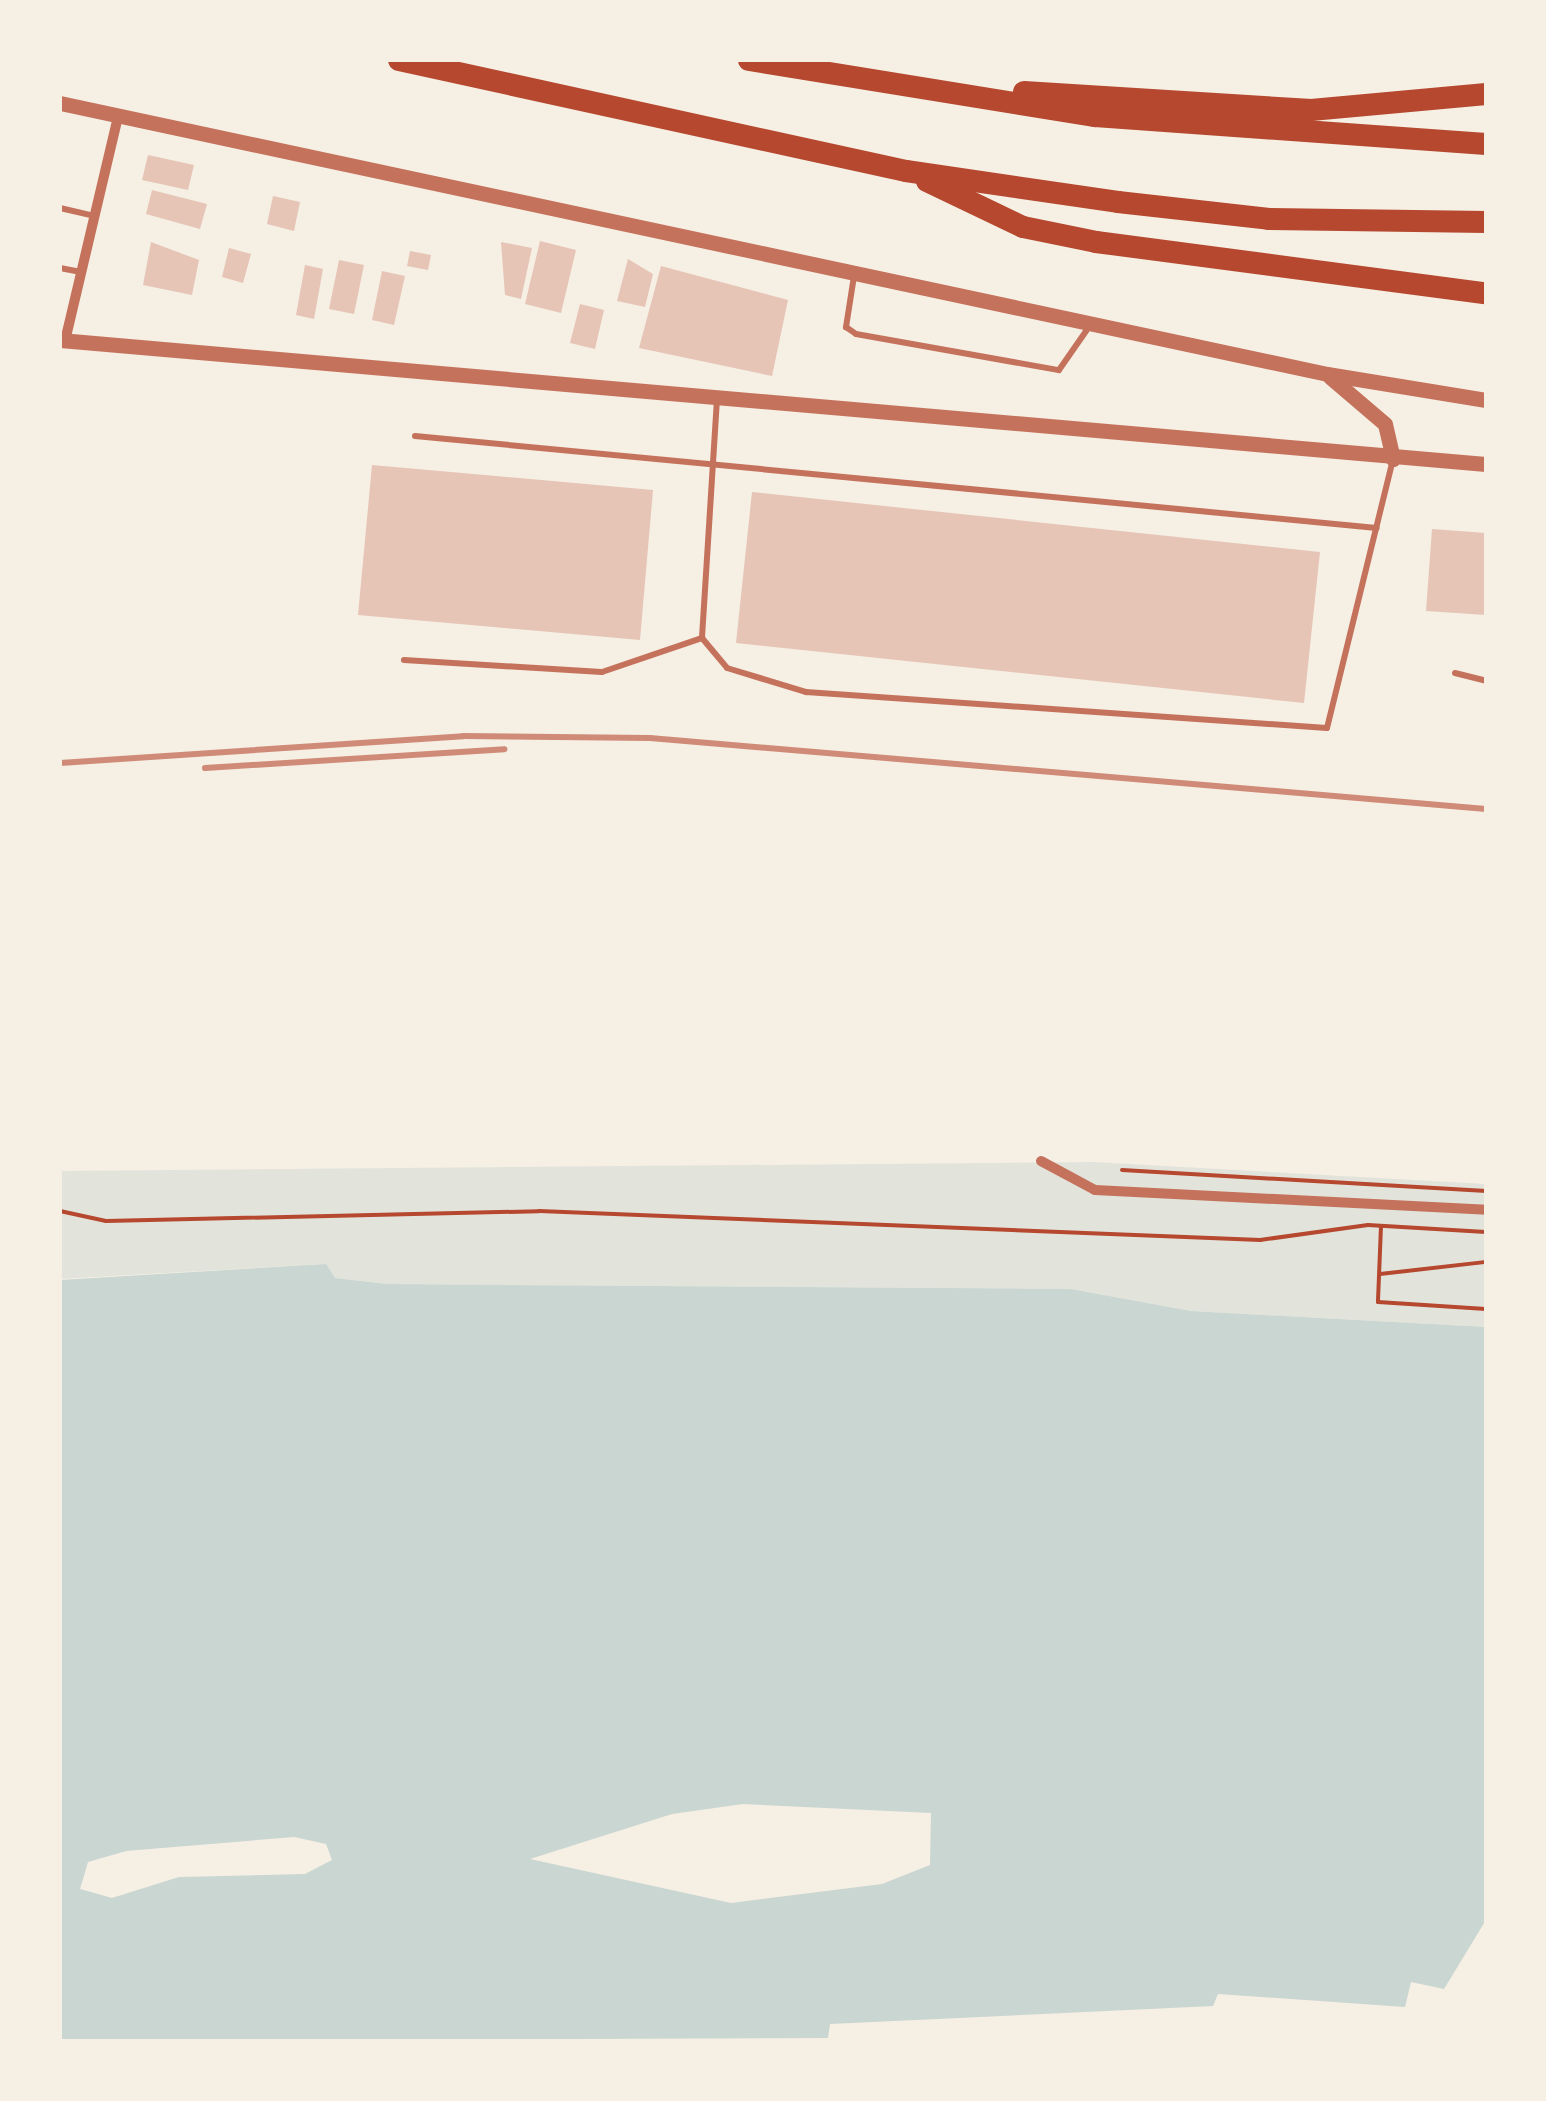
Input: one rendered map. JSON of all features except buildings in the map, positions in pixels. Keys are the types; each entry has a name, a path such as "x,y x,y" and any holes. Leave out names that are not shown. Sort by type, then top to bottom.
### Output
{"highway":[{"path":"399,60 906,170 1191,212 1486,222"},
{"path":"749,60 826,76 1142,121 1486,144"},
{"path":"826,76 1311,110 1486,94"},
{"path":"906,170 1023,227 1310,276 1486,293"}],"street":[{"path":"60,103 1327,374 1486,400"},
{"path":"118,116 63,341 1393,459 1486,464"},
{"path":"1327,374 1384,424 1393,459"},
{"path":"1041,1162 1095,1190 1486,1210"}],"lane":[{"path":"60,208 94,216"},
{"path":"60,268 81,272"},
{"path":"855,272 846,328 856,334 1059,370 1092,323"},
{"path":"717,399 702,638 727,668 806,692 1327,728 1393,459"},
{"path":"415,436 712,468 1377,528"},
{"path":"404,660 602,672 702,638"},
{"path":"1455,673 1486,681"}],"path":[{"path":"1122,1170 1486,1191"},
{"path":"60,1211 106,1221 538,1211 1260,1240 1380,1226 1486,1232"},
{"path":"1380,1226 1378,1302 1486,1308"},
{"path":"1380,1274 1486,1262"}],"shaded area":[{"path":"1094,1162 1486,1184 1486,1327 1191,1311 1071,1289 387,1284 335,1278 325,1264 60,1279 60,1171"},
{"path":"326,1264 335,1278 387,1284 1071,1289 1191,1311 1486,1327 1486,1920 1444,1989 1411,1982 1405,2007 1218,1994 1213,2006 830,2024 828,2038 60,2041 60,1280","holes":["743,1804 931,1813 930,1865 882,1884 731,1903 530,1859 672,1814","294,1837 326,1844 332,1860 305,1874 179,1877 112,1898 80,1889 88,1862 126,1851"]}],"railway":[{"path":"60,763 463,736 650,738 1486,809"},
{"path":"205,768 504,749"}]}
